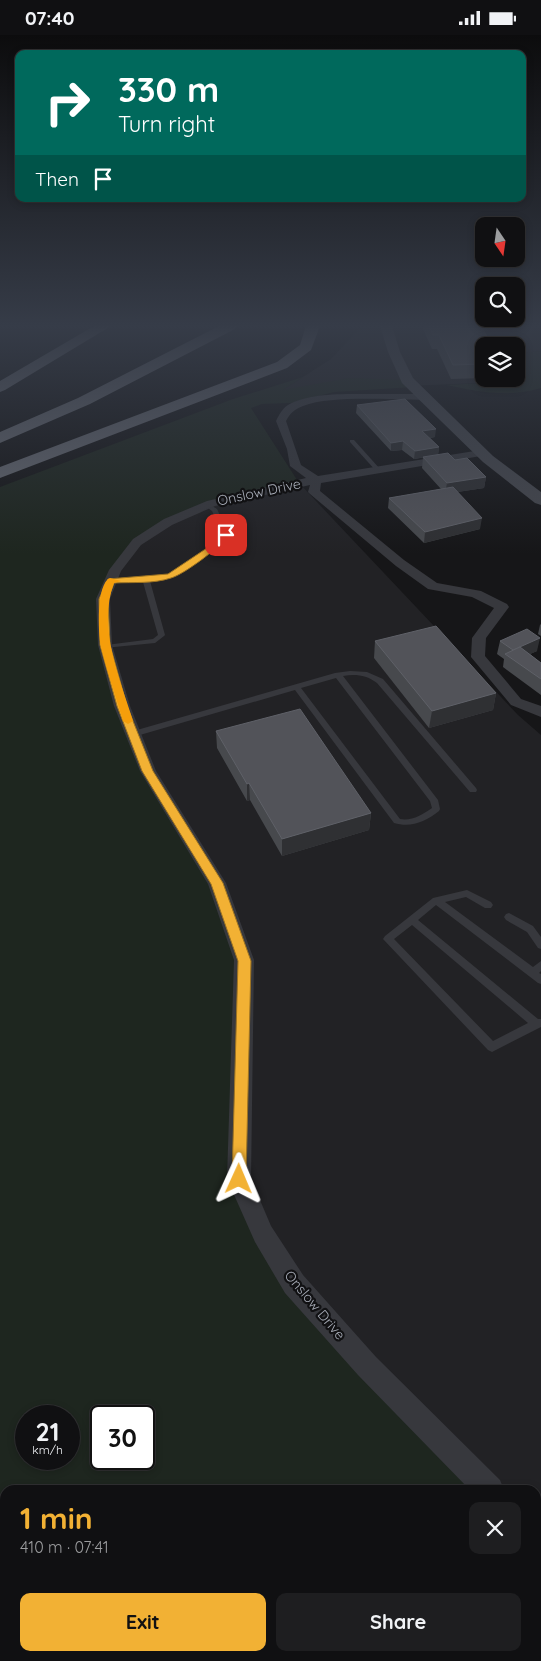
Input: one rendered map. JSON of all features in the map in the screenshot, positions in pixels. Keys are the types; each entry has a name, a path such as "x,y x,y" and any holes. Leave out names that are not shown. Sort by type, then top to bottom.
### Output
{"highway":[{"path":"0,438 82,402"},
{"path":"0,473 186,402"}],"street":[{"path":"306,402 290,408 280,421 292,449 296,466 316,481 314,492 400,563 433,586 476,594 502,607 479,638 478,657 516,702 541,712"},
{"path":"429,402 481,453 541,501"},
{"name":"Onslow Drive","path":"481,453 234,496 207,505 168,522 137,542 115,570 103,599 106,647 122,706 133,735 148,771 217,883 244,961 239,1179 263,1234 294,1285 367,1366 485,1485"}],"lane":[{"path":"352,441 378,470"},
{"path":"110,581 146,580 171,576 216,546 226,535 215,510 207,505"},
{"path":"106,647 155,641 162,635 146,580"},
{"path":"133,735 338,675 360,671 369,673 380,681 473,790"},
{"path":"297,687 397,821 403,823 427,816 436,809 434,800 338,675"},
{"path":"412,920 538,1023 492,1047 388,939 436,900 468,893 488,905"},
{"path":"436,900 537,976 541,965"},
{"path":"509,917 530,929 541,945"}],"shaded area":[{"path":"225,402 295,402 262,404 251,408 299,483 211,503 137,542 103,599 105,645 148,771 217,883 244,960 239,1179 263,1234 486,1485 0,1485 0,487"},
{"path":"299,483 518,715 541,735 541,1485 486,1485 263,1234 148,771 122,706 103,599 137,542 211,503"}],"building":[{"path":"382,402 408,402 436,429 422,431 439,447 415,451 403,441 391,443 357,405"},
{"path":"448,453 455,460 467,458 486,477 447,483 423,457"},
{"path":"453,487 482,518 425,532 389,498"},
{"path":"436,626 496,693 432,711 375,641"},
{"path":"527,629 540,638 513,650 500,641"},
{"path":"520,647 541,663 541,679 505,654"},
{"path":"300,709 371,813 282,839 216,731"}],"slow traffic":[{"path":"117,581 110,581 103,599 105,645 128,721"}],"route":[{"path":"226,535 216,546 171,576 146,580 110,581 103,599 105,645 122,706 148,771 217,883 244,961 239,1179"}]}
